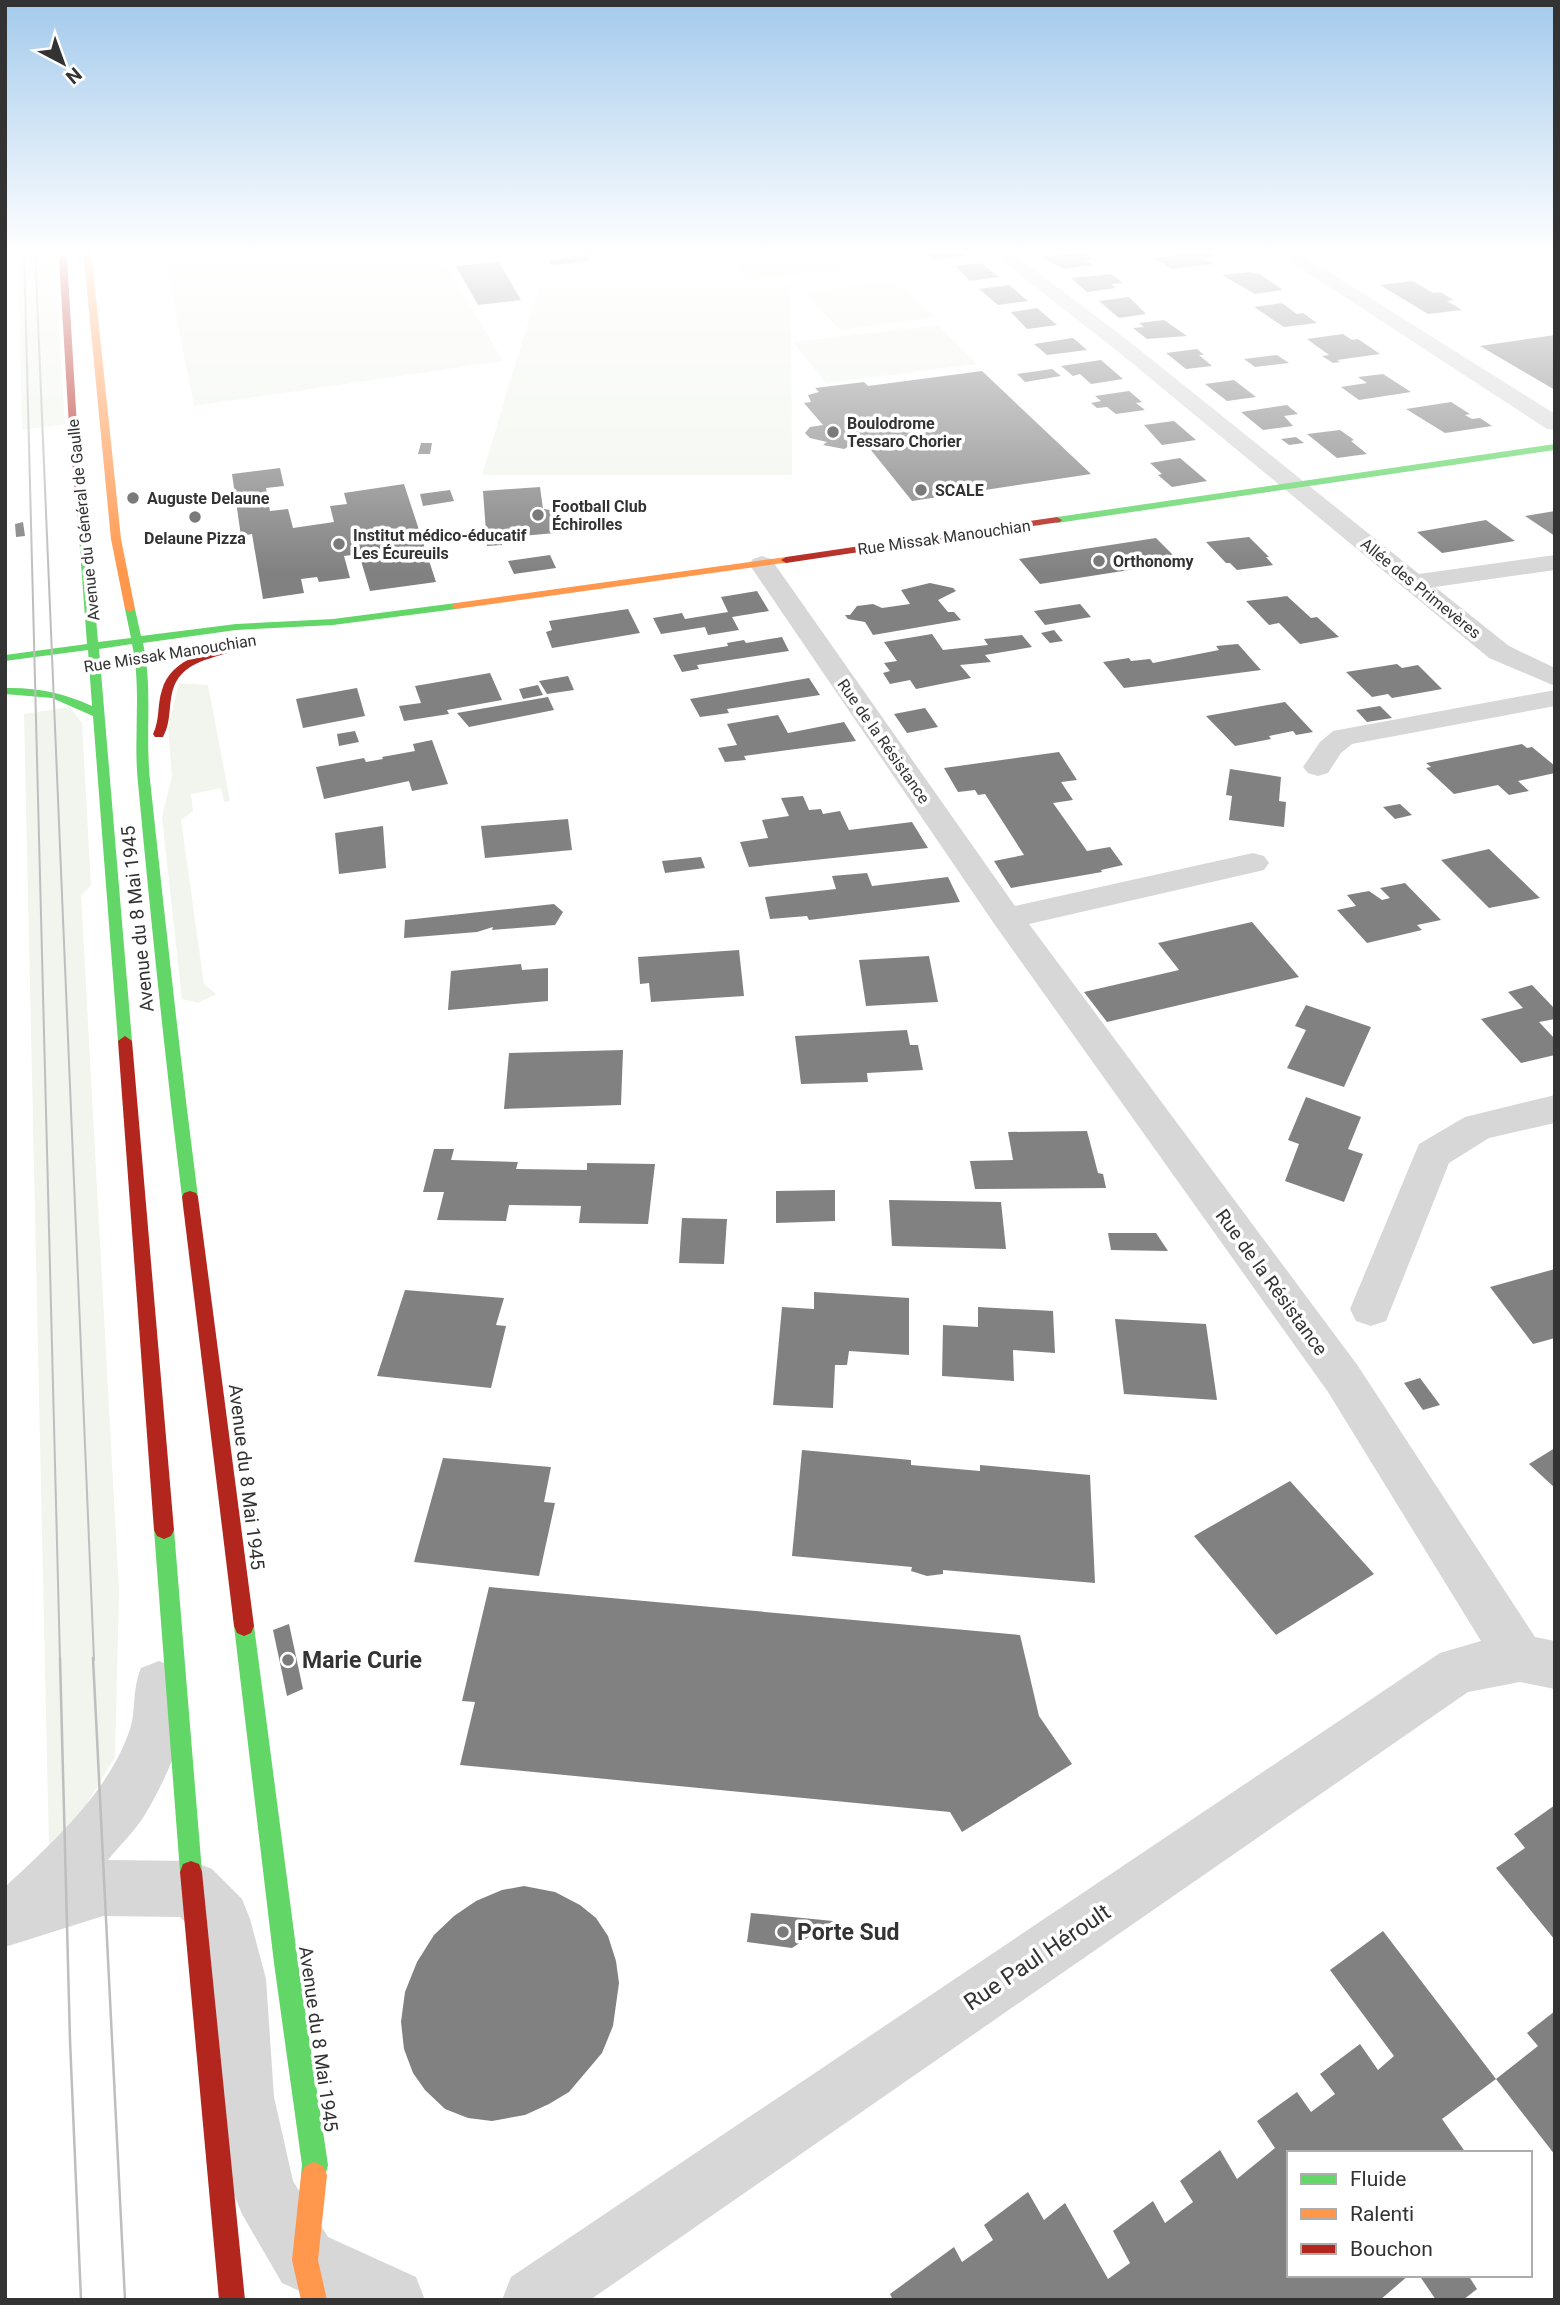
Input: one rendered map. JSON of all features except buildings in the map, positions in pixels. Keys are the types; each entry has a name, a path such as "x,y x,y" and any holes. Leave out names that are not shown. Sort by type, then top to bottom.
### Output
{"main road":[{"name":"Avenue du Général de Gaulle","path":"69,357 87,557 107,581 119,650"},
{"name":"Avenue du Général de Gaulle","path":"98,357 116,540 107,581 119,650"},
{"name":"Rue Missak Manouchian","path":"6,660 119,650 239,635 762,564 1555,447"},
{"path":"107,581 151,604"},
{"path":"74,618 107,581"},
{"path":"107,581 119,650 257,634 292,624"},
{"path":"175,617 239,635"},
{"name":"Rue Missak Manouchian","path":"177,653 239,635 292,624 333,622"},
{"path":"129,740 142,762 166,724 167,688 184,666 239,635"},
{"path":"6,660 52,636"},
{"name":"Rue Missak Manouchian","path":"75,669 119,650"},
{"name":"Avenue du 8 Mai 1945","path":"119,650 100,715 192,1889 232,2300"},
{"name":"Avenue du 8 Mai 1945","path":"119,650 142,762 169,1029 281,1923 315,2165 310,2280"},
{"path":"5,680 36,675"},
{"path":"5,691 36,692 75,699 100,715"}],"street":[{"name":"Allée des Primevères","path":"1136,357 1499,652 1555,678"},
{"path":"1449,357 1555,424"},
{"path":"1416,583 1555,562"},
{"name":"Rue de la Résistance","path":"762,564 1007,918 1343,1379 1537,1662"},
{"path":"1318,767 1330,748 1343,737 1555,698"},
{"path":"1007,918 1253,863"},
{"path":"1371,1309 1433,1154 1478,1127 1555,1109"},
{"path":"13,1915 66,1868 126,1797 156,1733 166,1558"},
{"name":"Rue Paul Héroult","path":"534,2300 1458,1670 1537,1662"},
{"path":"13,1915 103,1888 192,1889 222,1919 237,1979 244,2097 264,2192 310,2280 393,2300"}],"shaded area":[{"path":"20,357 61,357 65,424 22,430"},
{"path":"184,357 500,357 503,361 194,406"},
{"path":"518,357 791,357 792,475 482,475"},
{"path":"805,357 970,357 977,364 826,383"},
{"path":"179,683 208,685 230,801 224,802 221,788 191,794 193,811 181,820 204,984 216,994 198,1003 182,999 162,817 172,776 168,727"},
{"path":"70,707 82,723 91,886 81,895 119,1591 115,1757 84,1808 49,1849 24,714"}],"tram line":[{"path":"27,357 60,1660"},
{"path":"39,357 94,1660"},
{"path":"60,1658 70,2040 81,2300"},
{"path":"93,1658 125,2300"}],"traffic: fast":[{"path":"1057,520 1555,447"},
{"path":"84,536 125,1041"},
{"path":"5,658 236,627 333,622 456,606"},
{"path":"130,609 143,669 142,762 169,1029 190,1197"},
{"path":"5,691 30,691 54,696 77,703 100,715"},
{"path":"164,1530 191,1872"},
{"path":"244,1626 286,1963 315,2165 314,2175"}],"traffic: slow":[{"path":"98,357 116,539 130,609"},
{"path":"456,606 786,560"},
{"path":"314,2175 305,2260 314,2300"}],"traffic: jam":[{"path":"69,357 84,536"},
{"path":"786,560 1057,520"},
{"path":"159,734 167,691 178,672 198,659 243,643"},
{"path":"125,1041 164,1530"},
{"path":"190,1197 244,1626"},
{"path":"191,1872 232,2300"}],"place":[{"name":"Boulodrome Tessaro Chorier","path":"833,432"},
{"name":"SCALE","path":"921,490"},
{"name":"Auguste Delaune","path":"133,498"},
{"name":"Football Club Échirolles","path":"538,515"},
{"name":"Delaune Pizza","path":"195,517"},
{"name":"Institut médico-éducatif Les Écureuils","path":"339,544"},
{"name":"Orthonomy","path":"1099,561"},
{"name":"Marie Curie","path":"288,1660"},
{"name":"Porte Sud","path":"783,1932"}]}
